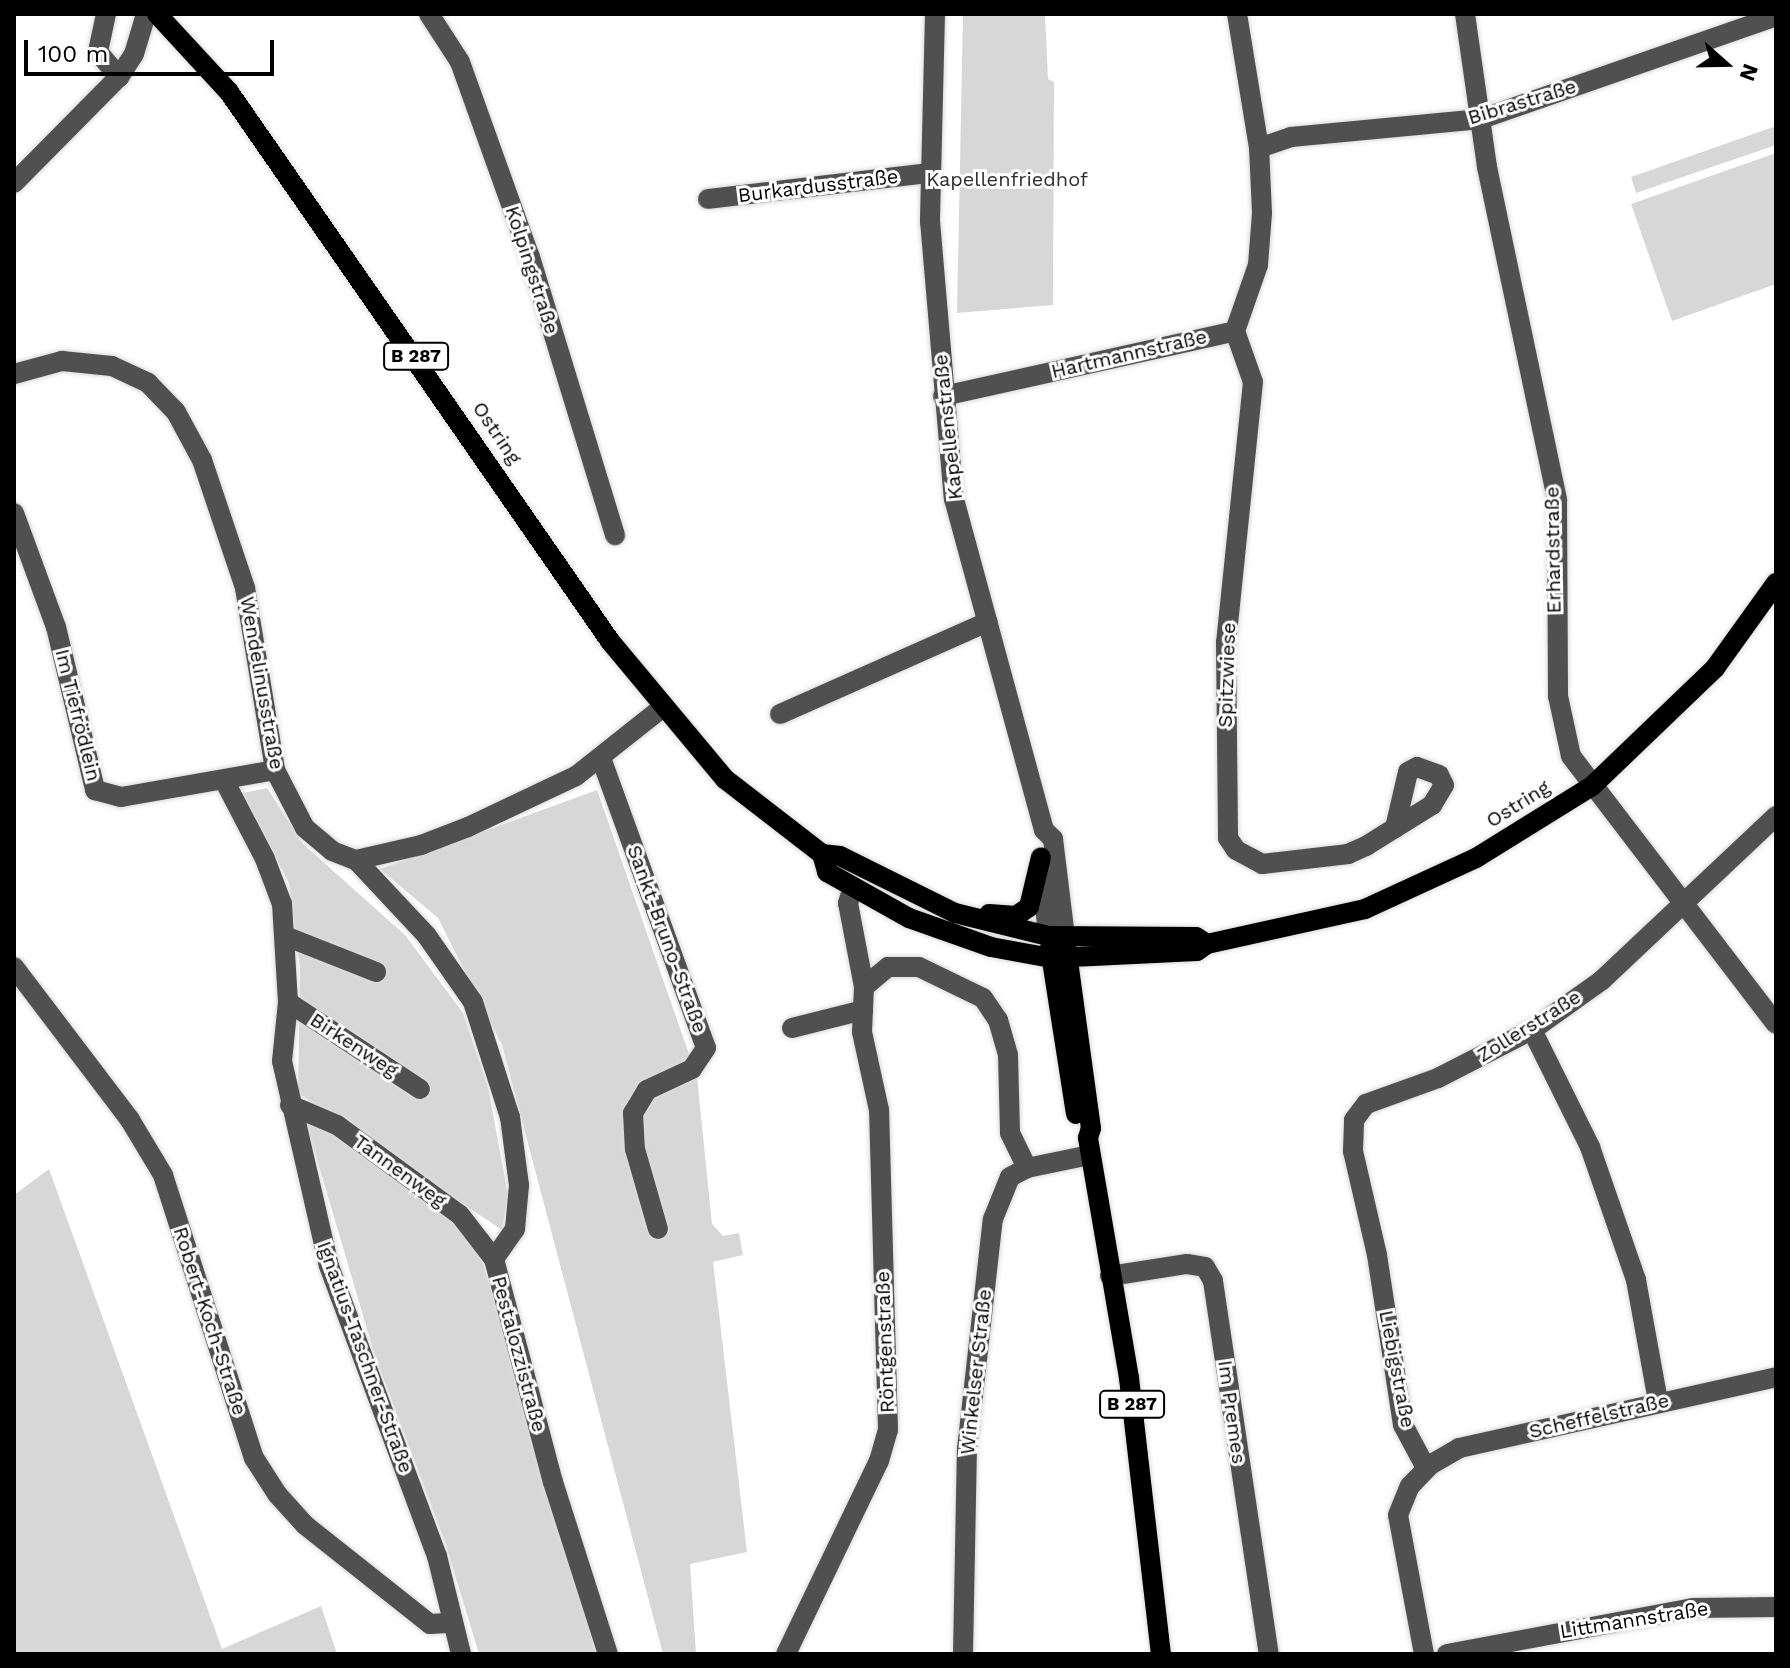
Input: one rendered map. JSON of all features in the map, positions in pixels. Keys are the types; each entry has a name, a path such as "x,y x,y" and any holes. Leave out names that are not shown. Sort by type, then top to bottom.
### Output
{"main road":[{"name":"Ostring","path":"157,14 263,138 610,641 725,779 822,854 840,856 941,907 1057,937 1196,937 1207,944"},
{"name":"Ostring","path":"822,854 827,872 852,890 947,933 1060,959 1197,951 1207,944 1365,909 1476,858 1592,786 1715,668 1776,583"},
{"path":"941,907 955,903 1000,917 1023,913 1036,891 1041,857"},
{"name":"B 287","path":"1057,937 1091,1128 1089,1147 1129,1378 1161,1654"}],"street":[{"path":"106,14 98,52 119,77"},
{"path":"14,183 119,77 134,54 146,14"},
{"name":"Kolpingstraße","path":"429,14 460,62 530,257 615,535"},
{"name":"Kapellenstraße","path":"935,14 928,173 943,396 954,499 1044,830 1041,857 1057,937"},
{"name":"Hartmannstraße","path":"943,396 1235,331 1258,265 1259,148 1237,14"},
{"name":"Erhardstraße","path":"1465,14 1481,119 1557,500 1558,696 1571,756 1686,901 1776,1024"},
{"name":"Bibrastraße","path":"1259,148 1291,137 1481,119 1776,16"},
{"name":"Burkardusstraße","path":"708,199 928,173"},
{"name":"Spitzwiese","path":"1235,331 1253,382 1226,642 1224,819 1228,838 1249,860 1292,865 1348,854 1395,828"},
{"name":"Wendelinusstraße","path":"14,374 62,361 112,366 148,383 176,412 202,460 245,588 275,770 305,828 332,851 356,860"},
{"name":"Im Tiefrödlein","path":"14,513 56,627 95,790 121,797 225,782 275,770"},
{"path":"780,714 988,622"},
{"path":"356,860 421,845 468,827 601,758 663,707"},
{"name":"Sankt-Bruno-Straße","path":"601,758 706,1048 692,1069 647,1090 633,1113 635,1149 658,1229"},
{"name":"Ignatius-Taschner-Straße","path":"225,782 265,859 282,904 288,1002 282,1061 329,1266 437,1556 461,1654"},
{"name":"Zollerstraße","path":"1354,1120 1366,1104 1438,1078 1532,1030 1602,980 1776,816"},
{"name":"Kapellenstraße","path":"1044,830 1053,839 1057,937"},
{"name":"Pestalozzistraße","path":"356,860 427,936 473,1002 510,1117 519,1185 515,1229 494,1259 553,1482 608,1654"},
{"name":"Röntgenstraße","path":"786,1654 879,1461 888,1430 879,1110 862,1032 864,987 848,903 852,890"},
{"path":"285,936 376,972"},
{"name":"Robert-Koch-Straße","path":"14,967 130,1120 163,1175 254,1458 277,1494 305,1525 430,1624 452,1623"},
{"path":"864,987 888,967 919,967 983,998 998,1020 1008,1055 1010,1133 1027,1168 1089,1147"},
{"name":"Birkenweg","path":"288,1002 420,1089"},
{"path":"792,1028 863,1010"},
{"path":"1532,1030 1590,1147 1631,1265 1658,1401"},
{"name":"Tannenweg","path":"290,1105 337,1125 460,1215 494,1259"},
{"name":"Liebigstraße","path":"1354,1120 1353,1151 1377,1255 1403,1425 1426,1468"},
{"name":"Winkelser Straße","path":"963,1654 967,1461 978,1329 993,1219 1010,1177 1027,1168"},
{"name":"Im Premes","path":"1110,1276 1187,1264 1205,1267 1213,1281 1269,1654"},
{"name":"Scheffelstraße","path":"1426,1468 1459,1448 1776,1377"},
{"path":"1424,1654 1398,1515 1410,1486 1426,1468"},
{"name":"Littmannstraße","path":"1447,1654 1693,1608 1776,1607"}],"green space":[{"name":"Kapellenfriedhof","path":"963,14 1045,14 1048,79 1054,82 1053,305 957,313"},
{"path":"1776,126 1776,145 1636,193 1631,177"},
{"path":"1776,153 1776,284 1672,321 1631,204"},
{"path":"267,788 303,844 405,935 463,1013 488,1087 508,1195 502,1230 298,1093 300,968 289,883 243,793"},
{"path":"597,790 697,1077 712,1224 723,1236 739,1233 743,1255 713,1262 747,1552 690,1564 696,1654 663,1654 502,1045 438,918 380,869"},
{"path":"306,1122 317,1122 457,1222 483,1263 596,1654 479,1654 445,1542 375,1356"},
{"path":"49,1169 222,1649 321,1606 337,1654 14,1654 14,1195"}]}
